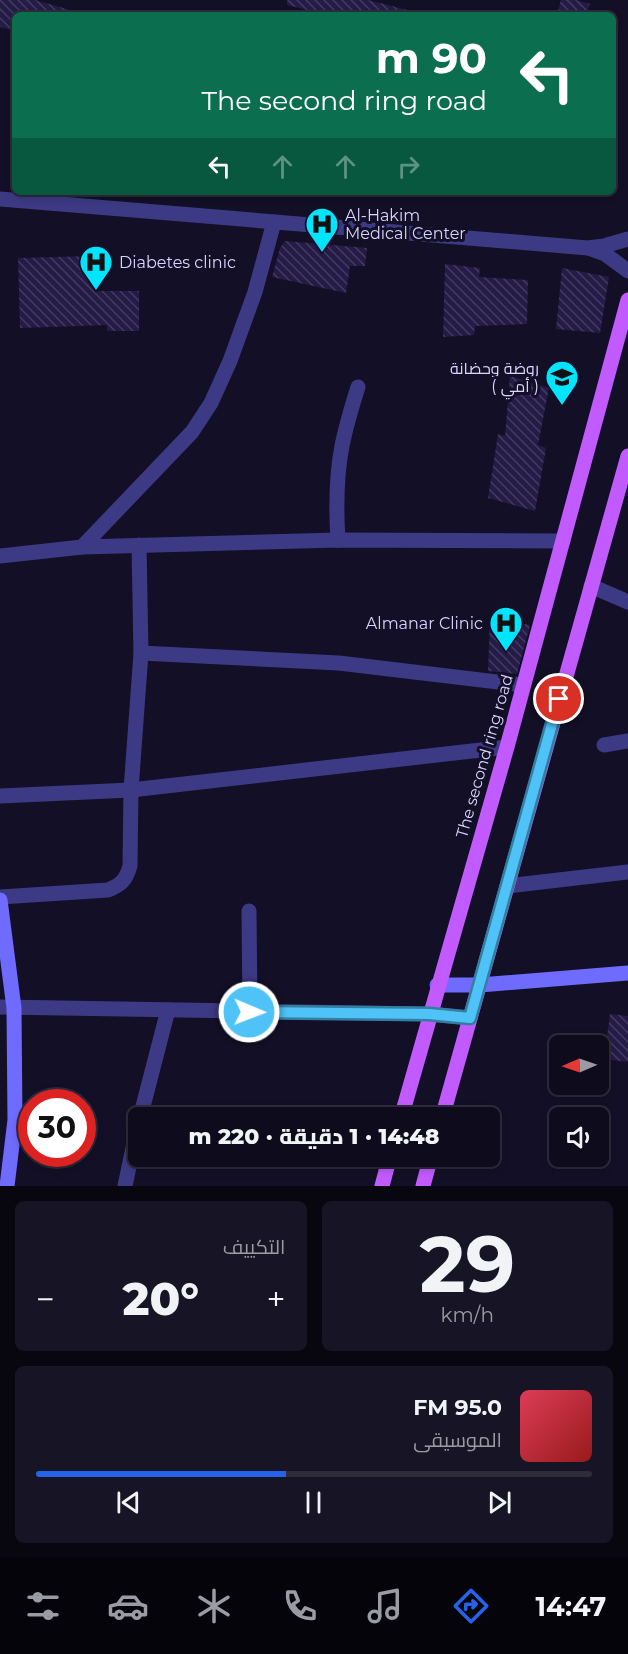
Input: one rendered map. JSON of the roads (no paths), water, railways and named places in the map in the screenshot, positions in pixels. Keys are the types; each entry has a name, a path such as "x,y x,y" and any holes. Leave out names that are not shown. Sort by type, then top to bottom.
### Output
{"main road":[{"name":"The second ring road","path":"404,1107 564,542 628,300"},
{"path":"445,1107 627,464"},
{"path":"382,1186 387,1167"},
{"path":"423,1186 428,1167"}],"street":[{"path":"0,199 588,248 628,239"},
{"path":"82,547 192,432 211,403 230,361 255,291 274,222"},
{"path":"588,248 605,255 628,271"},
{"path":"338,540 336,513 339,467 342,445 358,387"},
{"path":"0,556 82,547 338,540 564,542"},
{"path":"7,1186 5,1167 15,1120 0,898 108,890 120,885 127,877 130,866 130,790 141,652 139,545"},
{"path":"591,586 628,602"},
{"path":"141,652 339,663 523,685"},
{"path":"604,745 628,741"},
{"path":"0,796 130,790 507,747"},
{"path":"507,886 628,872"},
{"path":"249,911 249,1012"},
{"path":"438,985 480,985 628,973"},
{"path":"7,1007 429,1014 470,1018"},
{"path":"143,1107 168,1010"},
{"path":"125,1186 129,1167"}],"place":[{"name":"Al-Hakim Medical Center","path":"322,253"},
{"name":"Diabetes clinic","path":"96,291"},
{"name":"روضة وحضانة ( أمي )","path":"562,406"},
{"name":"Almanar Clinic","path":"506,652"}]}
